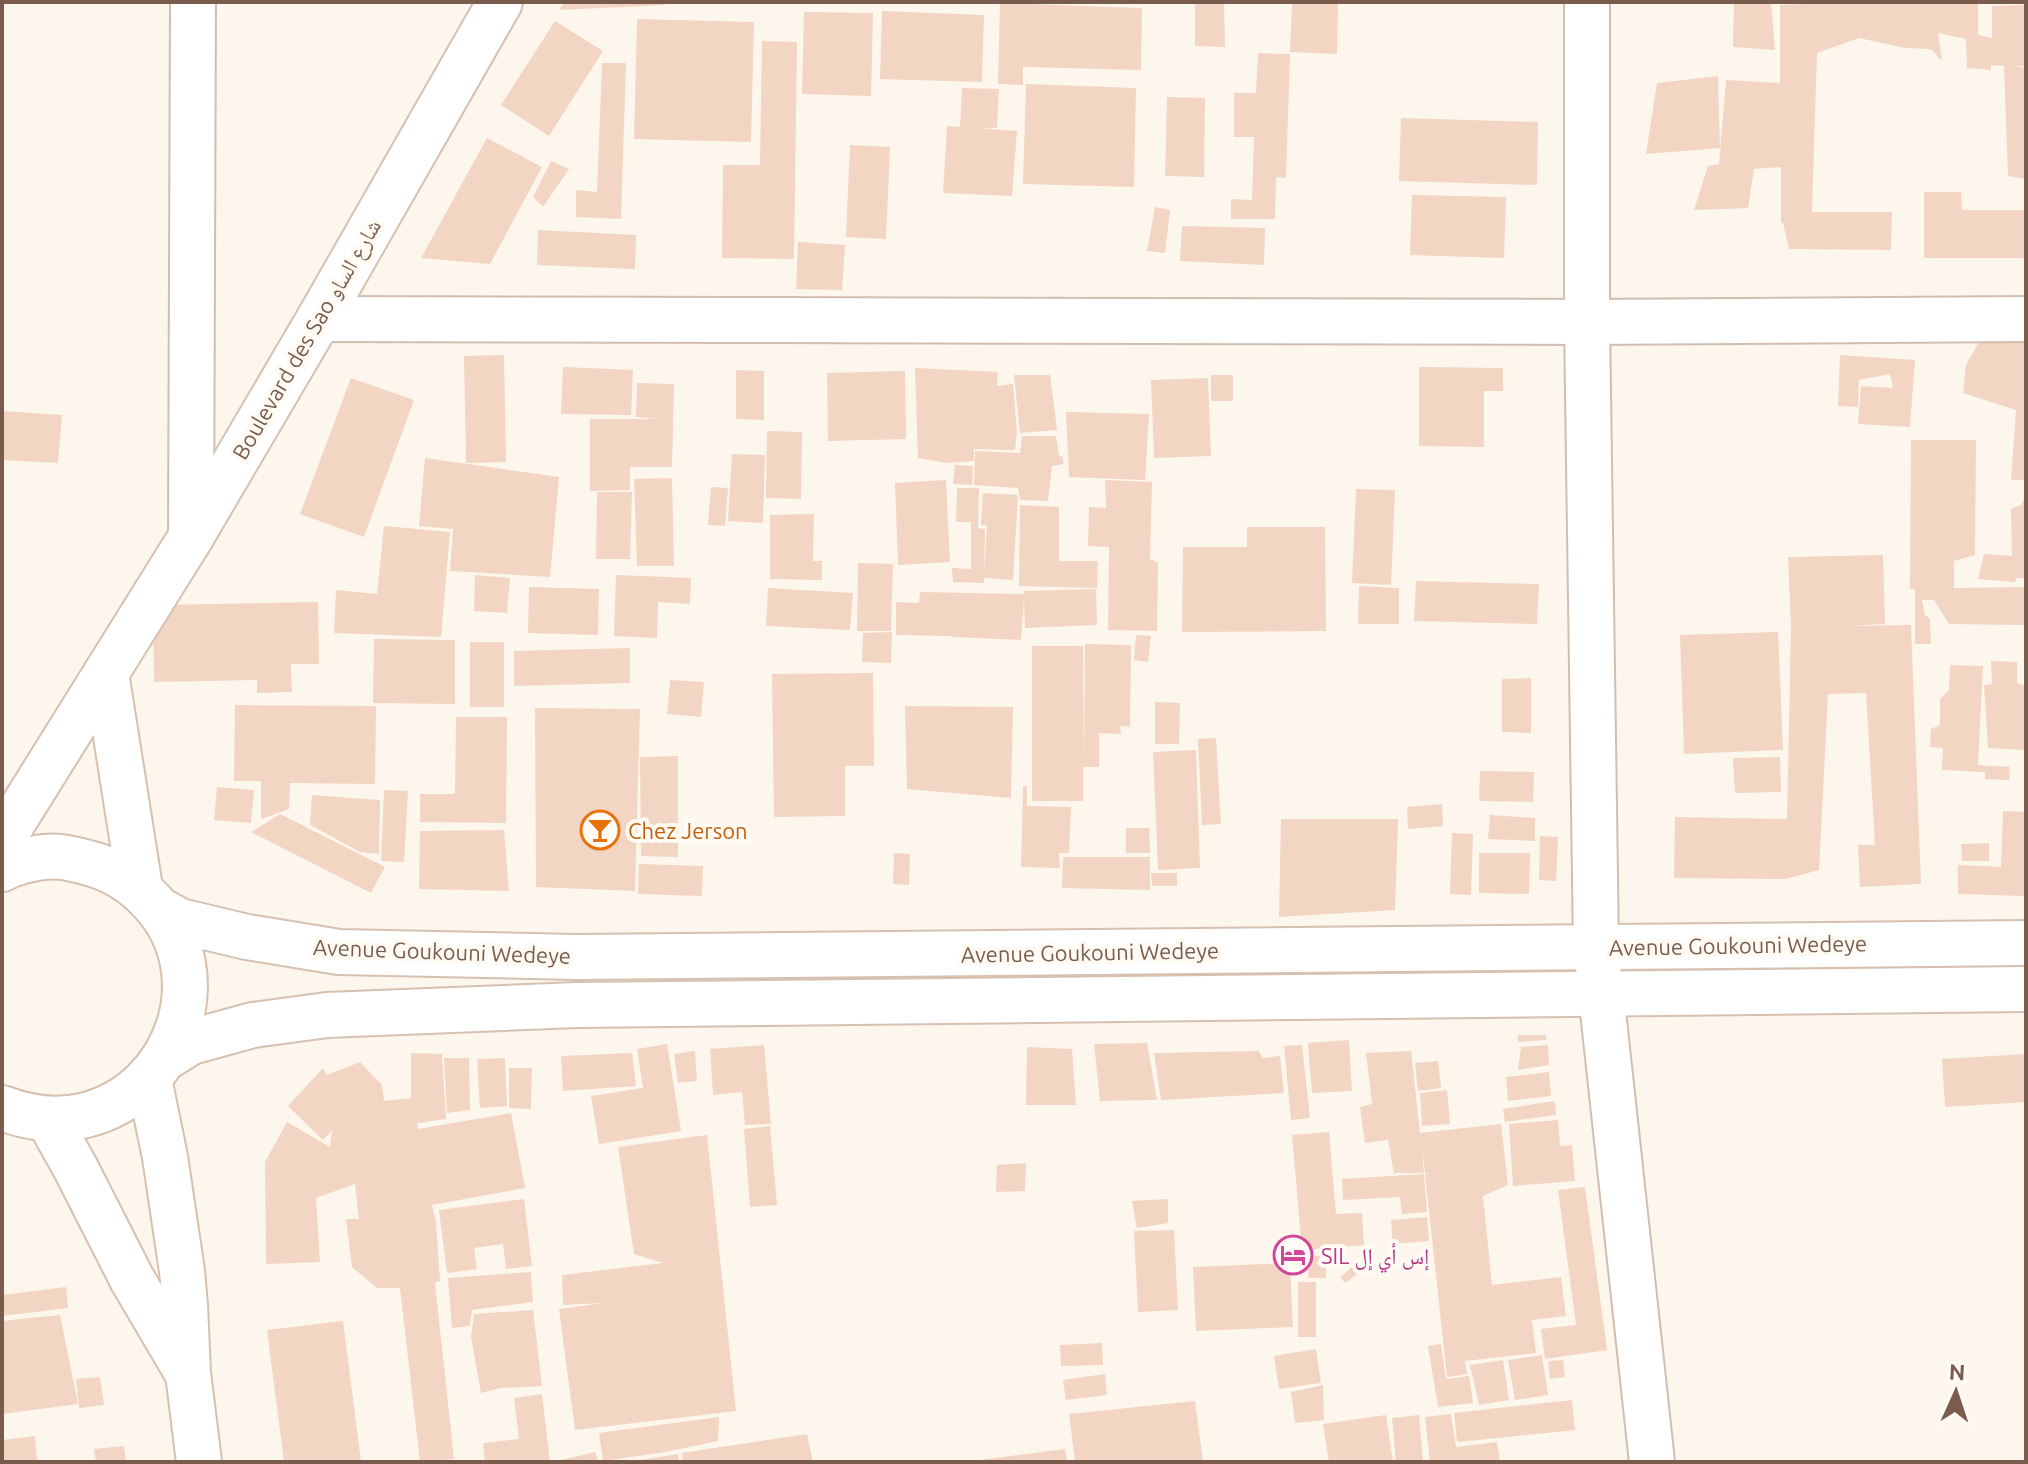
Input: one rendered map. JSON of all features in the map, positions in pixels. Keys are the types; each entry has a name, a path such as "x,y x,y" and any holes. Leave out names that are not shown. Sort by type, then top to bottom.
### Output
{"street":[{"path":"191,537 193,2"},
{"name":"Boulevard des Sao شارع الساو","path":"2,840 191,537 500,2"},
{"path":"1587,2 1587,322 1596,947 1652,1462"},
{"path":"319,319 1587,322 2026,319"},
{"path":"106,673 150,899 176,937 185,967 186,999 179,1030 157,1068 165,1157 182,1271 188,1373 199,1462"},
{"name":"Avenue Goukouni Wedeye","path":"2,869 16,862 59,856 102,866 180,921 247,937 339,952 577,957 2026,943"},
{"name":"Avenue Goukouni Wedeye","path":"2,1108 25,1116 48,1119 86,1115 120,1101 191,1042 253,1025 327,1015 577,1005 2026,989"},
{"path":"48,1119 132,1279 188,1373"}],"building":[{"path":"564,2 665,2 665,5 559,10"},
{"path":"1195,2 1224,2 1225,47 1195,46"},
{"path":"1292,2 1338,2 1337,54 1290,52"},
{"path":"1734,2 1771,2 1775,50 1733,47"},
{"path":"1978,2 1978,35 1992,38 1992,6 2026,5 2026,66 2011,66 2026,68 2026,179 2008,176 2004,66 1991,65 1991,70 1967,68 1966,39 1938,33 1942,61 1931,49 1905,48 1859,38 1817,53 1812,212 1892,212 1891,250 1789,249 1781,223 1781,167 1754,169 1748,208 1694,210 1708,166 1719,164 1726,80 1780,83 1780,5"},
{"path":"1000,3 1142,8 1141,70 1023,67 1023,85 998,84"},
{"path":"882,11 984,15 982,82 880,79"},
{"path":"804,12 873,13 871,96 802,94"},
{"path":"637,19 754,22 751,142 634,139"},
{"path":"555,21 603,51 549,136 501,105"},
{"path":"762,41 797,42 794,259 722,258 723,165 760,165"},
{"path":"1258,53 1290,54 1286,178 1276,177 1275,219 1231,219 1231,199 1252,200 1254,137 1234,137 1234,93 1256,93"},
{"path":"602,63 626,63 621,219 576,217 576,190 597,192"},
{"path":"1718,76 1720,148 1646,154 1657,83"},
{"path":"1026,84 1136,88 1134,187 1023,184"},
{"path":"962,88 999,89 997,128 979,128 1017,131 1012,196 943,193 947,126 960,127"},
{"path":"1167,97 1205,98 1204,177 1165,176"},
{"path":"1401,118 1538,122 1537,185 1399,181"},
{"path":"487,138 542,167 490,264 421,258"},
{"path":"850,145 890,147 886,239 846,237"},
{"path":"551,161 569,169 543,207 533,197"},
{"path":"1924,192 1961,192 1962,210 2026,210 2026,258 1924,258"},
{"path":"1412,195 1506,197 1504,258 1410,255"},
{"path":"1155,207 1170,210 1165,253 1147,251"},
{"path":"1182,226 1265,228 1264,265 1180,261"},
{"path":"538,230 636,235 635,269 537,265"},
{"path":"798,242 845,245 842,290 796,289"},
{"path":"2026,332 2026,480 2011,480 2016,410 1963,393 1966,365 1983,335"},
{"path":"504,355 506,462 466,463 464,356"},
{"path":"1840,355 1915,360 1910,427 1858,424 1861,386 1893,388 1890,374 1859,380 1858,407 1838,406"},
{"path":"563,367 633,370 631,415 561,414"},
{"path":"1419,367 1503,368 1503,391 1484,391 1484,447 1419,446"},
{"path":"915,368 998,372 997,386 1013,384 1017,432 1015,450 974,449 974,461 947,463 918,458"},
{"path":"736,370 764,371 764,420 736,419"},
{"path":"905,371 906,439 828,441 827,373"},
{"path":"1014,375 1050,375 1057,430 1020,433"},
{"path":"1211,375 1233,375 1233,401 1211,401"},
{"path":"351,378 414,400 364,537 300,514"},
{"path":"1208,378 1211,456 1154,458 1151,380"},
{"path":"637,383 674,384 672,467 630,467 630,490 590,491 590,419 659,419 636,417"},
{"path":"2,411 62,415 58,463 2,460"},
{"path":"1066,412 1149,414 1145,480 1069,477"},
{"path":"767,431 802,432 801,499 766,498"},
{"path":"1022,436 1056,436 1063,464 1052,466 1048,501 1020,500 1018,488 974,485 975,451 1020,453"},
{"path":"1911,440 1976,440 1975,555 1954,561 1954,588 2026,587 2026,625 1949,624 1934,600 1922,600 1925,615 1930,619 1931,644 1915,644 1915,589 1910,589"},
{"path":"732,454 765,455 763,523 728,521"},
{"path":"425,458 559,477 550,577 450,571 453,529 419,526"},
{"path":"955,465 973,466 972,485 953,484"},
{"path":"672,478 674,566 637,566 634,479"},
{"path":"946,480 950,562 898,565 895,483"},
{"path":"1105,480 1152,482 1150,559 1158,563 1157,631 1108,630 1109,547 1088,546 1089,507 1106,508"},
{"path":"711,487 728,488 725,526 708,525"},
{"path":"957,488 979,488 978,528 985,529 984,576 987,525 981,525 983,493 1018,495 1013,580 984,578 984,583 953,582 952,568 971,569 971,522 956,522"},
{"path":"1356,489 1395,490 1391,585 1352,583"},
{"path":"597,492 632,492 630,559 596,559"},
{"path":"2026,496 2026,578 2016,578 2015,582 1978,579 1984,554 2012,556 2011,509 2021,505"},
{"path":"1020,505 1059,507 1059,561 1098,561 1097,588 1019,586"},
{"path":"814,514 813,561 822,561 822,580 770,579 770,515"},
{"path":"384,526 450,532 441,637 334,633 336,590 377,594"},
{"path":"1247,527 1325,527 1326,631 1182,632 1183,547 1247,547"},
{"path":"1883,555 1885,624 1847,626 1911,625 1921,884 1860,887 1858,845 1875,845 1866,693 1828,694 1819,870 1786,879 1674,878 1675,817 1787,819 1791,627 1788,557"},
{"path":"858,563 893,564 891,631 857,631"},
{"path":"475,575 510,578 507,613 474,611"},
{"path":"616,575 691,578 690,604 658,602 657,638 614,636"},
{"path":"1416,581 1539,584 1537,624 1414,621"},
{"path":"1359,586 1399,588 1399,624 1358,624"},
{"path":"529,587 599,589 598,635 528,633"},
{"path":"768,588 853,593 850,630 766,626"},
{"path":"1096,589 1097,625 1025,628 1024,599 1021,640 896,635 896,602 919,603 920,592 1024,594 1024,591"},
{"path":"318,602 319,664 291,664 292,692 257,693 257,680 154,682 153,605"},
{"path":"892,632 891,663 862,662 863,633"},
{"path":"1778,632 1783,750 1684,754 1680,635"},
{"path":"1136,635 1151,636 1148,662 1134,660"},
{"path":"374,639 455,640 455,704 373,703"},
{"path":"470,642 504,642 504,707 470,707"},
{"path":"1085,644 1131,645 1130,727 1120,726 1121,734 1099,733 1099,767 1083,767 1083,801 1032,801 1032,646 1083,646 1084,764"},
{"path":"630,648 630,683 514,686 514,651"},
{"path":"1991,661 2017,662 2017,683 2026,686 2026,750 1988,748 1984,685 1992,684"},
{"path":"1950,665 1983,666 1978,765 2010,767 2009,780 1985,779 1985,772 1942,770 1943,748 1930,747 1931,729 1940,725 1940,699 1949,690"},
{"path":"873,673 874,766 845,766 845,816 774,817 772,674"},
{"path":"1531,678 1531,733 1502,732 1502,679"},
{"path":"670,680 704,682 701,717 667,714"},
{"path":"1155,702 1180,703 1179,744 1155,744"},
{"path":"235,705 376,706 375,784 290,783 289,809 261,819 261,781 234,781"},
{"path":"905,706 1013,707 1011,798 907,789"},
{"path":"535,708 640,709 635,891 536,887"},
{"path":"456,717 507,717 506,823 420,822 420,794 455,794"},
{"path":"1216,738 1221,824 1202,825 1198,739"},
{"path":"1196,750 1200,868 1158,870 1153,752"},
{"path":"678,756 678,857 641,856 640,757"},
{"path":"1780,757 1781,792 1735,793 1733,758"},
{"path":"1480,771 1534,772 1533,802 1479,801"},
{"path":"1023,786 1027,786 1027,806 1071,807 1069,853 1059,853 1060,868 1021,867"},
{"path":"217,787 254,790 251,823 214,820"},
{"path":"384,790 408,791 404,862 381,861"},
{"path":"312,795 380,800 379,854 360,852 310,825"},
{"path":"1442,804 1443,826 1408,829 1407,807"},
{"path":"2003,811 2026,812 2026,896 1958,894 1958,865 2001,867"},
{"path":"280,814 385,867 371,893 251,832"},
{"path":"1490,815 1535,818 1535,841 1488,839"},
{"path":"1281,819 1398,819 1395,910 1279,917"},
{"path":"1126,828 1149,828 1150,853 1126,853"},
{"path":"504,830 509,891 419,889 420,831"},
{"path":"1452,833 1473,834 1471,895 1450,894"},
{"path":"1540,836 1558,837 1556,881 1539,880"},
{"path":"1989,843 1989,861 1962,861 1961,844"},
{"path":"894,853 910,854 909,885 893,884"},
{"path":"1479,853 1530,853 1529,894 1479,893"},
{"path":"1063,857 1150,857 1150,890 1062,888"},
{"path":"639,864 703,866 702,896 638,894"},
{"path":"1151,873 1177,873 1177,886 1152,886"},
{"path":"1518,1035 1546,1035 1546,1040 1518,1042"},
{"path":"1349,1040 1352,1091 1312,1093 1308,1043"},
{"path":"1147,1043 1157,1100 1100,1101 1094,1044"},
{"path":"667,1044 681,1131 599,1144 591,1096 643,1088 637,1049"},
{"path":"764,1045 771,1124 745,1125 742,1092 713,1095 710,1049"},
{"path":"1302,1045 1310,1118 1291,1120 1284,1046"},
{"path":"1548,1045 1549,1065 1518,1070 1521,1047"},
{"path":"1027,1047 1072,1049 1076,1105 1026,1105"},
{"path":"695,1051 697,1081 678,1083 674,1054"},
{"path":"1259,1051 1262,1058 1280,1056 1284,1093 1161,1100 1154,1053"},
{"path":"1411,1051 1420,1133 1501,1124 1508,1185 1483,1196 1492,1285 1561,1277 1566,1316 1532,1320 1536,1353 1465,1361 1467,1374 1447,1377 1425,1174 1430,1173 1425,1173 1421,1141 1424,1173 1394,1174 1388,1140 1365,1143 1360,1107 1372,1104 1366,1053"},
{"path":"411,1053 442,1054 446,1119 417,1123 418,1129 511,1113 525,1188 432,1205 440,1281 435,1283 454,1459 420,1462 400,1288 377,1288 352,1267 346,1219 359,1219 355,1184 316,1198 320,1262 266,1264 265,1162 287,1122 330,1147 332,1130 323,1140 288,1106 323,1068 327,1075 360,1062 382,1085 384,1101 411,1098"},
{"path":"632,1053 636,1086 563,1091 561,1056"},
{"path":"2026,1054 2026,1102 1945,1107 1942,1059"},
{"path":"444,1058 469,1058 470,1110 447,1113"},
{"path":"505,1058 507,1106 480,1108 477,1059"},
{"path":"1438,1061 1441,1088 1418,1091 1415,1063"},
{"path":"509,1068 532,1068 531,1109 509,1108"},
{"path":"1549,1072 1551,1096 1508,1101 1506,1077"},
{"path":"1447,1090 1450,1124 1422,1126 1420,1093"},
{"path":"1555,1101 1556,1115 1505,1122 1503,1109"},
{"path":"1558,1120 1560,1146 1572,1145 1575,1181 1513,1186 1509,1124"},
{"path":"770,1126 777,1205 750,1207 744,1129"},
{"path":"1329,1132 1336,1214 1362,1213 1364,1245 1302,1250 1292,1135"},
{"path":"707,1135 736,1411 575,1430 559,1309 604,1303 563,1305 562,1275 663,1263 634,1254 618,1147"},
{"path":"1026,1163 1025,1191 996,1192 997,1165"},
{"path":"1424,1174 1427,1212 1402,1214 1400,1197 1343,1200 1342,1179"},
{"path":"1585,1187 1607,1350 1545,1359 1541,1329 1576,1325 1558,1190"},
{"path":"524,1199 532,1266 506,1269 503,1244 474,1248 477,1269 447,1273 439,1210"},
{"path":"1168,1199 1168,1223 1137,1228 1132,1201"},
{"path":"1427,1217 1429,1241 1393,1244 1391,1220"},
{"path":"1174,1230 1178,1310 1138,1312 1134,1231"},
{"path":"1309,1256 1326,1256 1326,1278 1308,1278"},
{"path":"1290,1263 1293,1327 1196,1331 1193,1267"},
{"path":"1352,1267 1357,1274 1345,1283 1340,1277"},
{"path":"531,1272 533,1302 472,1310 470,1326 452,1328 448,1278"},
{"path":"1298,1282 1316,1282 1316,1337 1298,1337"},
{"path":"66,1287 68,1308 2,1316 2,1295"},
{"path":"533,1310 542,1386 501,1388 481,1393 471,1337 474,1314"},
{"path":"60,1315 78,1404 2,1414 2,1321"},
{"path":"343,1321 361,1462 284,1462 267,1330"},
{"path":"1102,1343 1103,1365 1061,1366 1060,1345"},
{"path":"1441,1344 1446,1379 1469,1376 1473,1403 1438,1407 1428,1346"},
{"path":"1316,1349 1321,1383 1279,1389 1274,1356"},
{"path":"1542,1355 1548,1395 1515,1400 1508,1360"},
{"path":"1503,1360 1509,1400 1479,1405 1470,1365"},
{"path":"1563,1360 1565,1377 1550,1379 1548,1361"},
{"path":"1105,1374 1107,1395 1066,1400 1063,1380"},
{"path":"100,1377 104,1405 79,1408 76,1379"},
{"path":"1323,1385 1324,1420 1295,1423 1291,1392"},
{"path":"542,1394 550,1462 485,1462 483,1443 519,1439 514,1398"},
{"path":"1572,1400 1575,1430 1457,1442 1454,1413"},
{"path":"1195,1401 1203,1462 1075,1462 1069,1414"},
{"path":"1451,1414 1456,1447 1497,1442 1500,1462 1430,1462 1425,1417"},
{"path":"1386,1415 1393,1462 1329,1462 1323,1424"},
{"path":"1419,1415 1423,1462 1396,1462 1392,1418"},
{"path":"719,1417 718,1441 603,1461 599,1433"},
{"path":"807,1434 813,1462 683,1462 682,1453"},
{"path":"35,1436 37,1462 2,1462 2,1440"},
{"path":"124,1446 126,1462 96,1462 94,1449"},
{"path":"1065,1449 1067,1462 979,1462 979,1460"},
{"path":"595,1452 598,1462 557,1462 557,1461"},
{"path":"678,1454 679,1462 640,1462 640,1460"}],"place":[{"name":"Chez Jerson","path":"600,830"},
{"name":"SIL إس أي إل","path":"1293,1255"}]}
